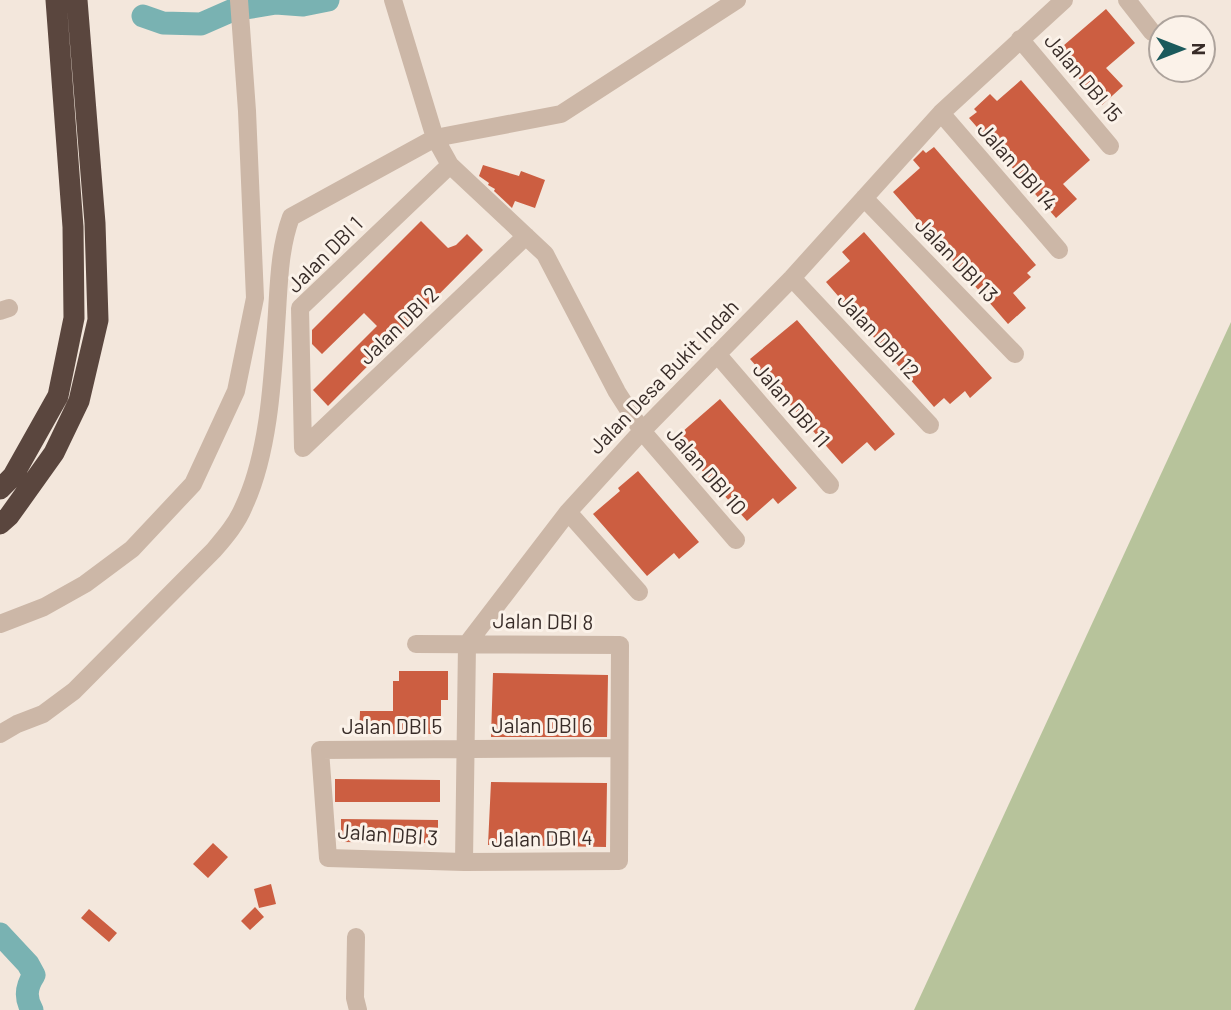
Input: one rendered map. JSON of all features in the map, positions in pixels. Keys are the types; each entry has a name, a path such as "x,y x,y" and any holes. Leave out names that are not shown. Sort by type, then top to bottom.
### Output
{"highway":[{"path":"50,0 60,77"},
{"path":"0,489 13,476 58,396 74,318 73,227 56,0"},
{"path":"0,524 9,516 54,453 79,401 98,320 96,223 79,0"}],"street":[{"path":"0,624 44,607 85,584 132,549 193,484 236,391 255,298 239,0"},
{"name":"Jalan DBI 10","path":"393,0 435,138 450,165 544,254 617,392 642,431 736,540"},
{"path":"0,734 43,714 74,691 214,550 239,517 258,465 272,386 281,253 291,217 435,138 561,114 737,0"},
{"name":"Jalan Desa Bukit Indah","path":"467,644 568,512 642,431 792,278 942,113 1065,0"},
{"path":"1127,0 1147,26"},
{"name":"Jalan DBI 15","path":"1020,39 1110,146"},
{"name":"Jalan DBI 14","path":"942,113 1059,250"},
{"name":"Jalan DBI 1","path":"303,448 300,307 450,165"},
{"name":"Jalan DBI 13","path":"864,198 1015,354"},
{"name":"Jalan DBI 2","path":"303,448 526,236"},
{"name":"Jalan DBI 12","path":"792,278 930,425"},
{"name":"Jalan DBI 11","path":"716,354 830,485"},
{"path":"568,512 639,592"},
{"name":"Jalan DBI 8","path":"416,644 620,645 620,748"},
{"path":"464,862 467,644"},
{"name":"Jalan DBI 6","path":"465,749 620,748"},
{"name":"Jalan DBI 4","path":"464,862 619,861 620,748"},
{"name":"Jalan DBI 5","path":"320,750 465,749"},
{"name":"Jalan DBI 3","path":"320,750 328,858 464,862"},
{"path":"356,937 355,998 358,1010"}],"green space":[{"path":"1231,322 1231,1010 914,1010"}],"building":[{"path":"1106,9 1135,43 1106,68 1123,86 1102,105 1056,52"},
{"path":"1021,80 1090,160 1063,184 1077,199 1056,218 969,118 977,112 974,109 990,94 997,101"},
{"path":"934,147 1036,265 1027,273 1031,277 1013,293 1026,308 1008,324 893,192 920,168 913,160 923,150 926,153"},
{"path":"483,165 519,176 521,171 545,180 535,208 515,201 512,208 479,176"},
{"path":"421,221 448,248 456,245 467,234 483,250 328,406 313,390 377,326 364,313 322,354 312,344 312,330"},
{"path":"864,232 992,378 970,398 965,391 950,404 944,398 934,407 826,282 850,261 842,252"},
{"path":"797,320 895,434 875,451 867,442 842,464 750,359"},
{"path":"720,399 797,488 778,504 773,498 747,521 674,439"},
{"path":"638,471 699,542 679,559 674,553 647,576 593,514"},
{"path":"399,671 448,671 448,700 441,700 441,734 359,734 360,711 393,711 393,681 399,681"},
{"path":"493,673 608,675 607,737 491,737"},
{"path":"335,779 440,780 440,802 335,802"},
{"path":"491,782 607,783 606,847 488,845"},
{"path":"341,819 438,820 438,843 341,842"},
{"path":"213,843 228,857 208,878 193,864"},
{"path":"271,884 276,904 259,908 254,889"},
{"path":"255,907 264,917 250,930 241,921"},
{"path":"89,909 117,933 109,942 81,918"}],"waterway":[{"path":"143,16 163,23 201,24 233,10 276,3 303,5 328,0"},
{"path":"0,934 28,964 34,975 27,992 32,1010"}]}
